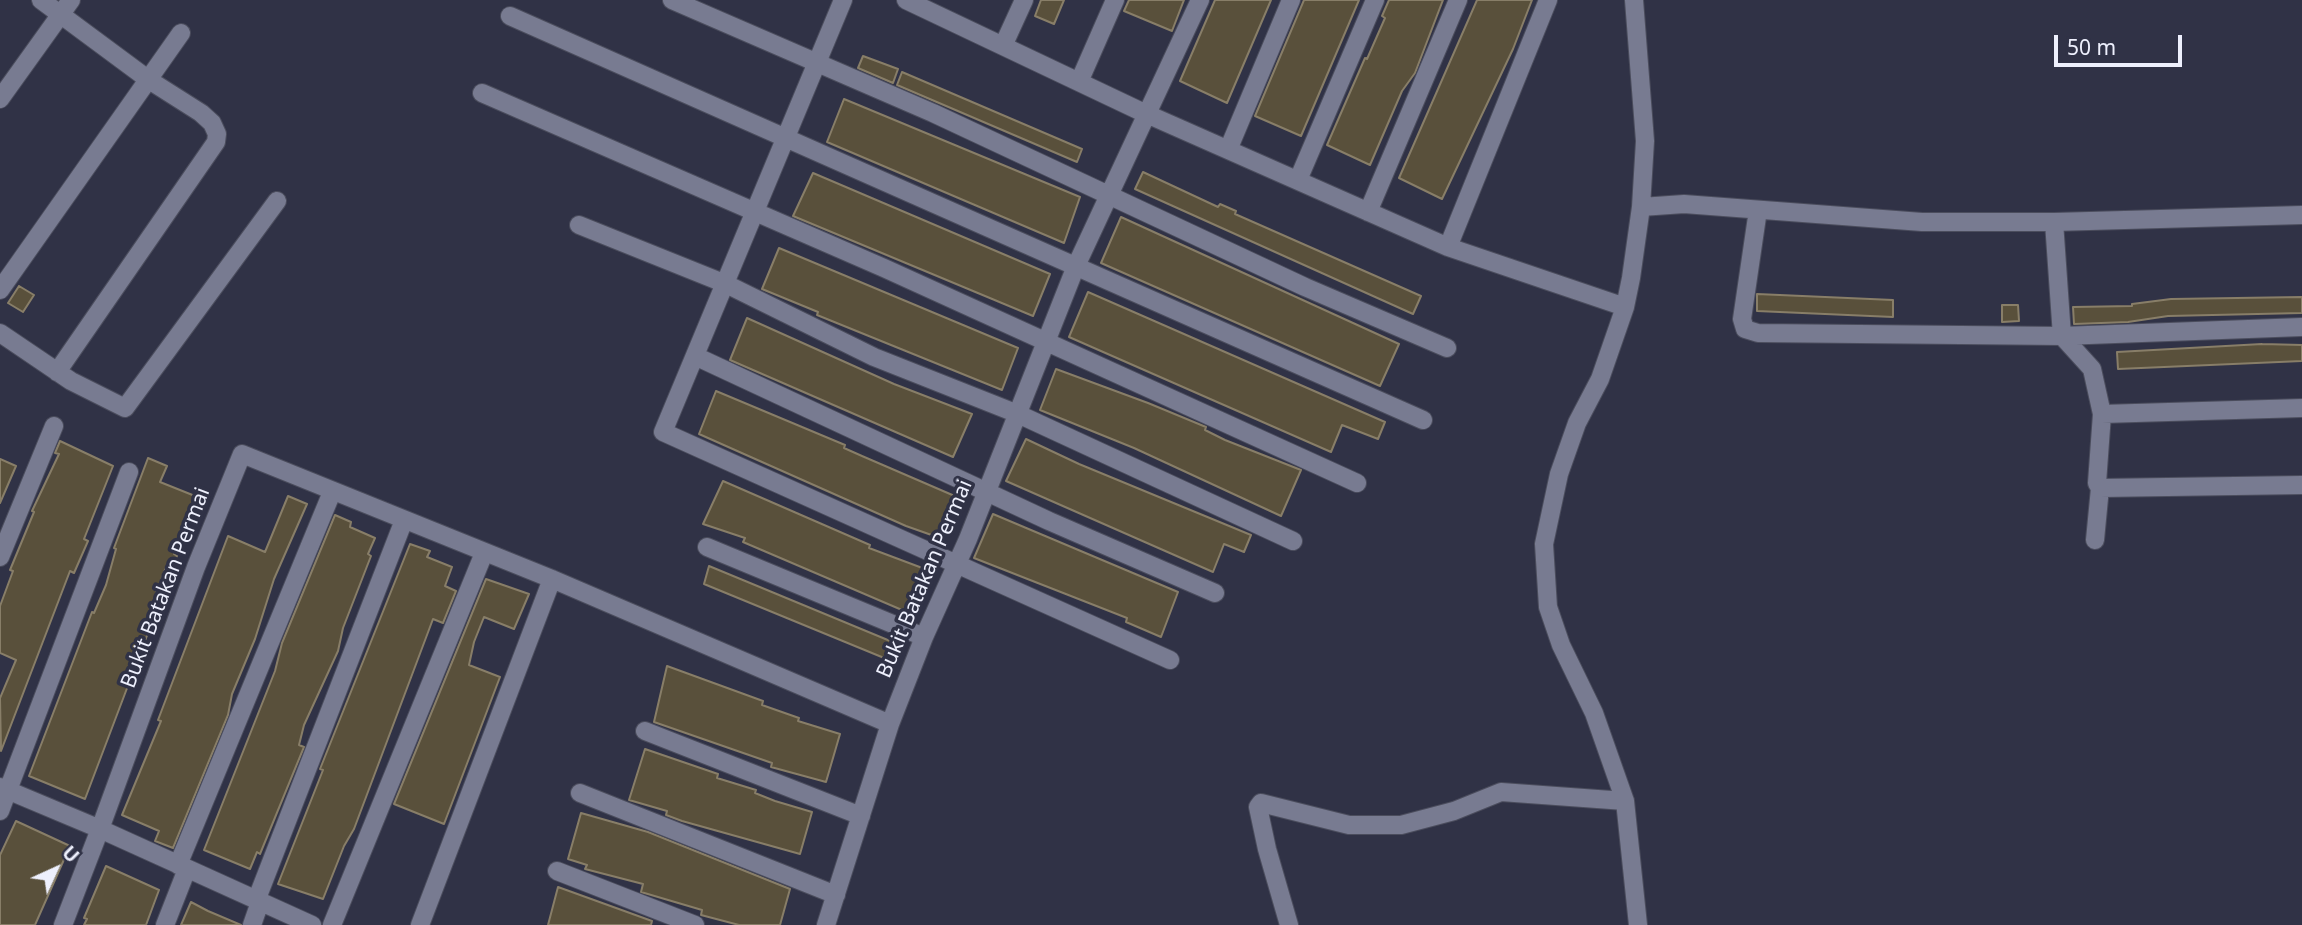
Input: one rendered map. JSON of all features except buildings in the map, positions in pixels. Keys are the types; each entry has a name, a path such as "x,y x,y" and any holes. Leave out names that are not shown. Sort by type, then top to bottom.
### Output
{"street":[{"path":"41,0 212,123 218,134 216,142 57,372"},
{"path":"0,99 71,0"},
{"path":"672,0 1110,194 1306,287 1447,348"},
{"path":"843,0 819,64 663,432 1170,660"},
{"path":"906,0 941,7 1003,46 1079,82 1448,247 1625,307"},
{"path":"1003,46 1024,0"},
{"path":"1079,82 1115,0"},
{"name":"Bukit Batakan Permai","path":"63,925 196,567 243,454 552,579 890,724 924,638 958,565 1076,267 1200,0"},
{"path":"1228,150 1291,0"},
{"path":"1298,180 1375,0"},
{"path":"1368,212 1458,0"},
{"path":"1448,247 1548,0"},
{"path":"1634,0 1644,131 1642,206 1625,307 1600,379 1577,423 1566,454 1544,544 1548,607 1560,645 1594,713 1625,802 1638,925"},
{"path":"510,16 1423,420"},
{"path":"0,290 181,33"},
{"path":"481,93 884,268 1046,344 1357,483"},
{"path":"0,333 57,372 125,408 277,201"},
{"path":"1642,206 1684,204 1922,222 2054,222 2302,215"},
{"path":"1758,209 1742,319 1745,329 1758,333 2062,336 2302,327"},
{"path":"2054,222 2062,336 2092,369 2102,414 2097,483 2100,488 2095,540"},
{"path":"579,225 726,284 874,357 1017,414 1293,541"},
{"path":"695,356 1049,521 1215,593"},
{"path":"2102,414 2302,408"},
{"path":"0,557 54,426"},
{"path":"0,811 4,789 129,472"},
{"path":"2100,488 2302,485"},
{"path":"165,925 182,867 332,492"},
{"path":"252,925 258,902 404,520"},
{"path":"707,547 924,638"},
{"path":"332,925 484,553"},
{"path":"420,925 552,579"},
{"path":"826,925 890,724"},
{"path":"645,731 861,816"},
{"path":"4,789 100,829 312,925"},
{"path":"1289,925 1267,849 1258,807 1261,803 1349,825 1401,825 1454,811 1501,792 1625,802"},
{"path":"580,793 836,895"},
{"path":"557,871 695,925"}]}
